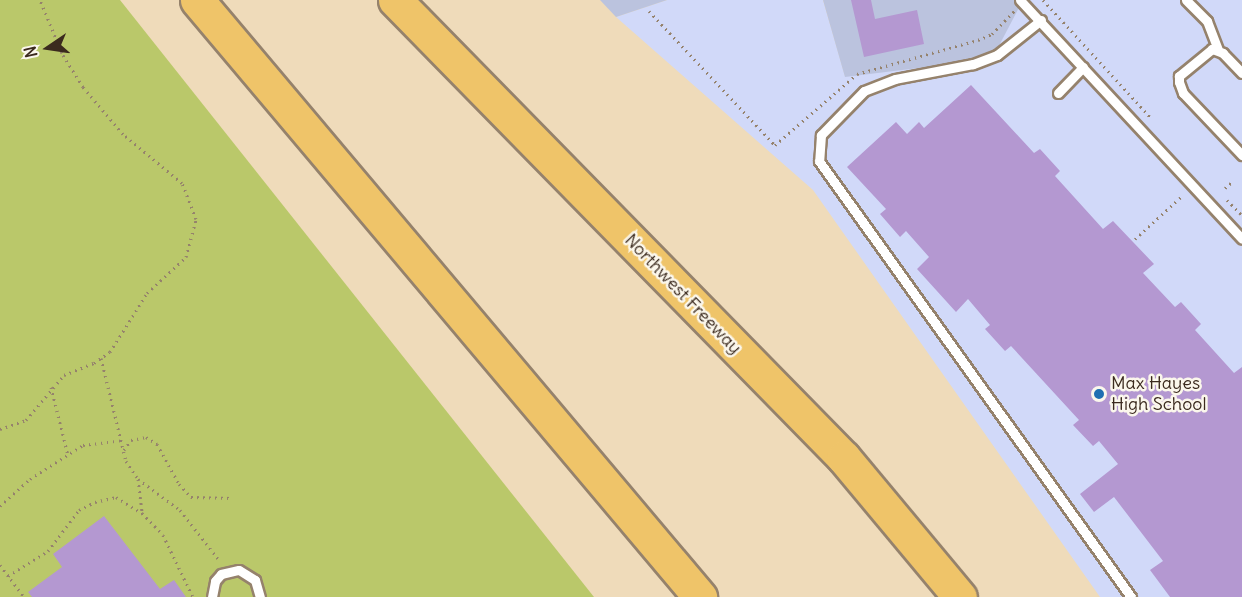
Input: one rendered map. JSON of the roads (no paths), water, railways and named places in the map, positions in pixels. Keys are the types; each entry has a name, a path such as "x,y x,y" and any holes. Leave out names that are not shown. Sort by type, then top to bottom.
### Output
{"highway":[{"path":"197,0 700,597"},
{"name":"Northwest Freeway","path":"396,0 844,458 960,597"}],"lane":[{"path":"1020,0 1242,239"},
{"path":"1186,0 1207,21 1218,49 1242,73"},
{"path":"1041,20 997,55 973,64 895,79 864,91 820,135 819,161 1131,597"},
{"path":"1218,49 1206,51 1179,76 1179,87 1242,155"},
{"path":"1058,93 1083,67"},
{"path":"212,597 215,581 221,574 239,570 255,579 260,597"}],"place":[{"name":"Max Hayes High School","path":"1099,394"}]}
